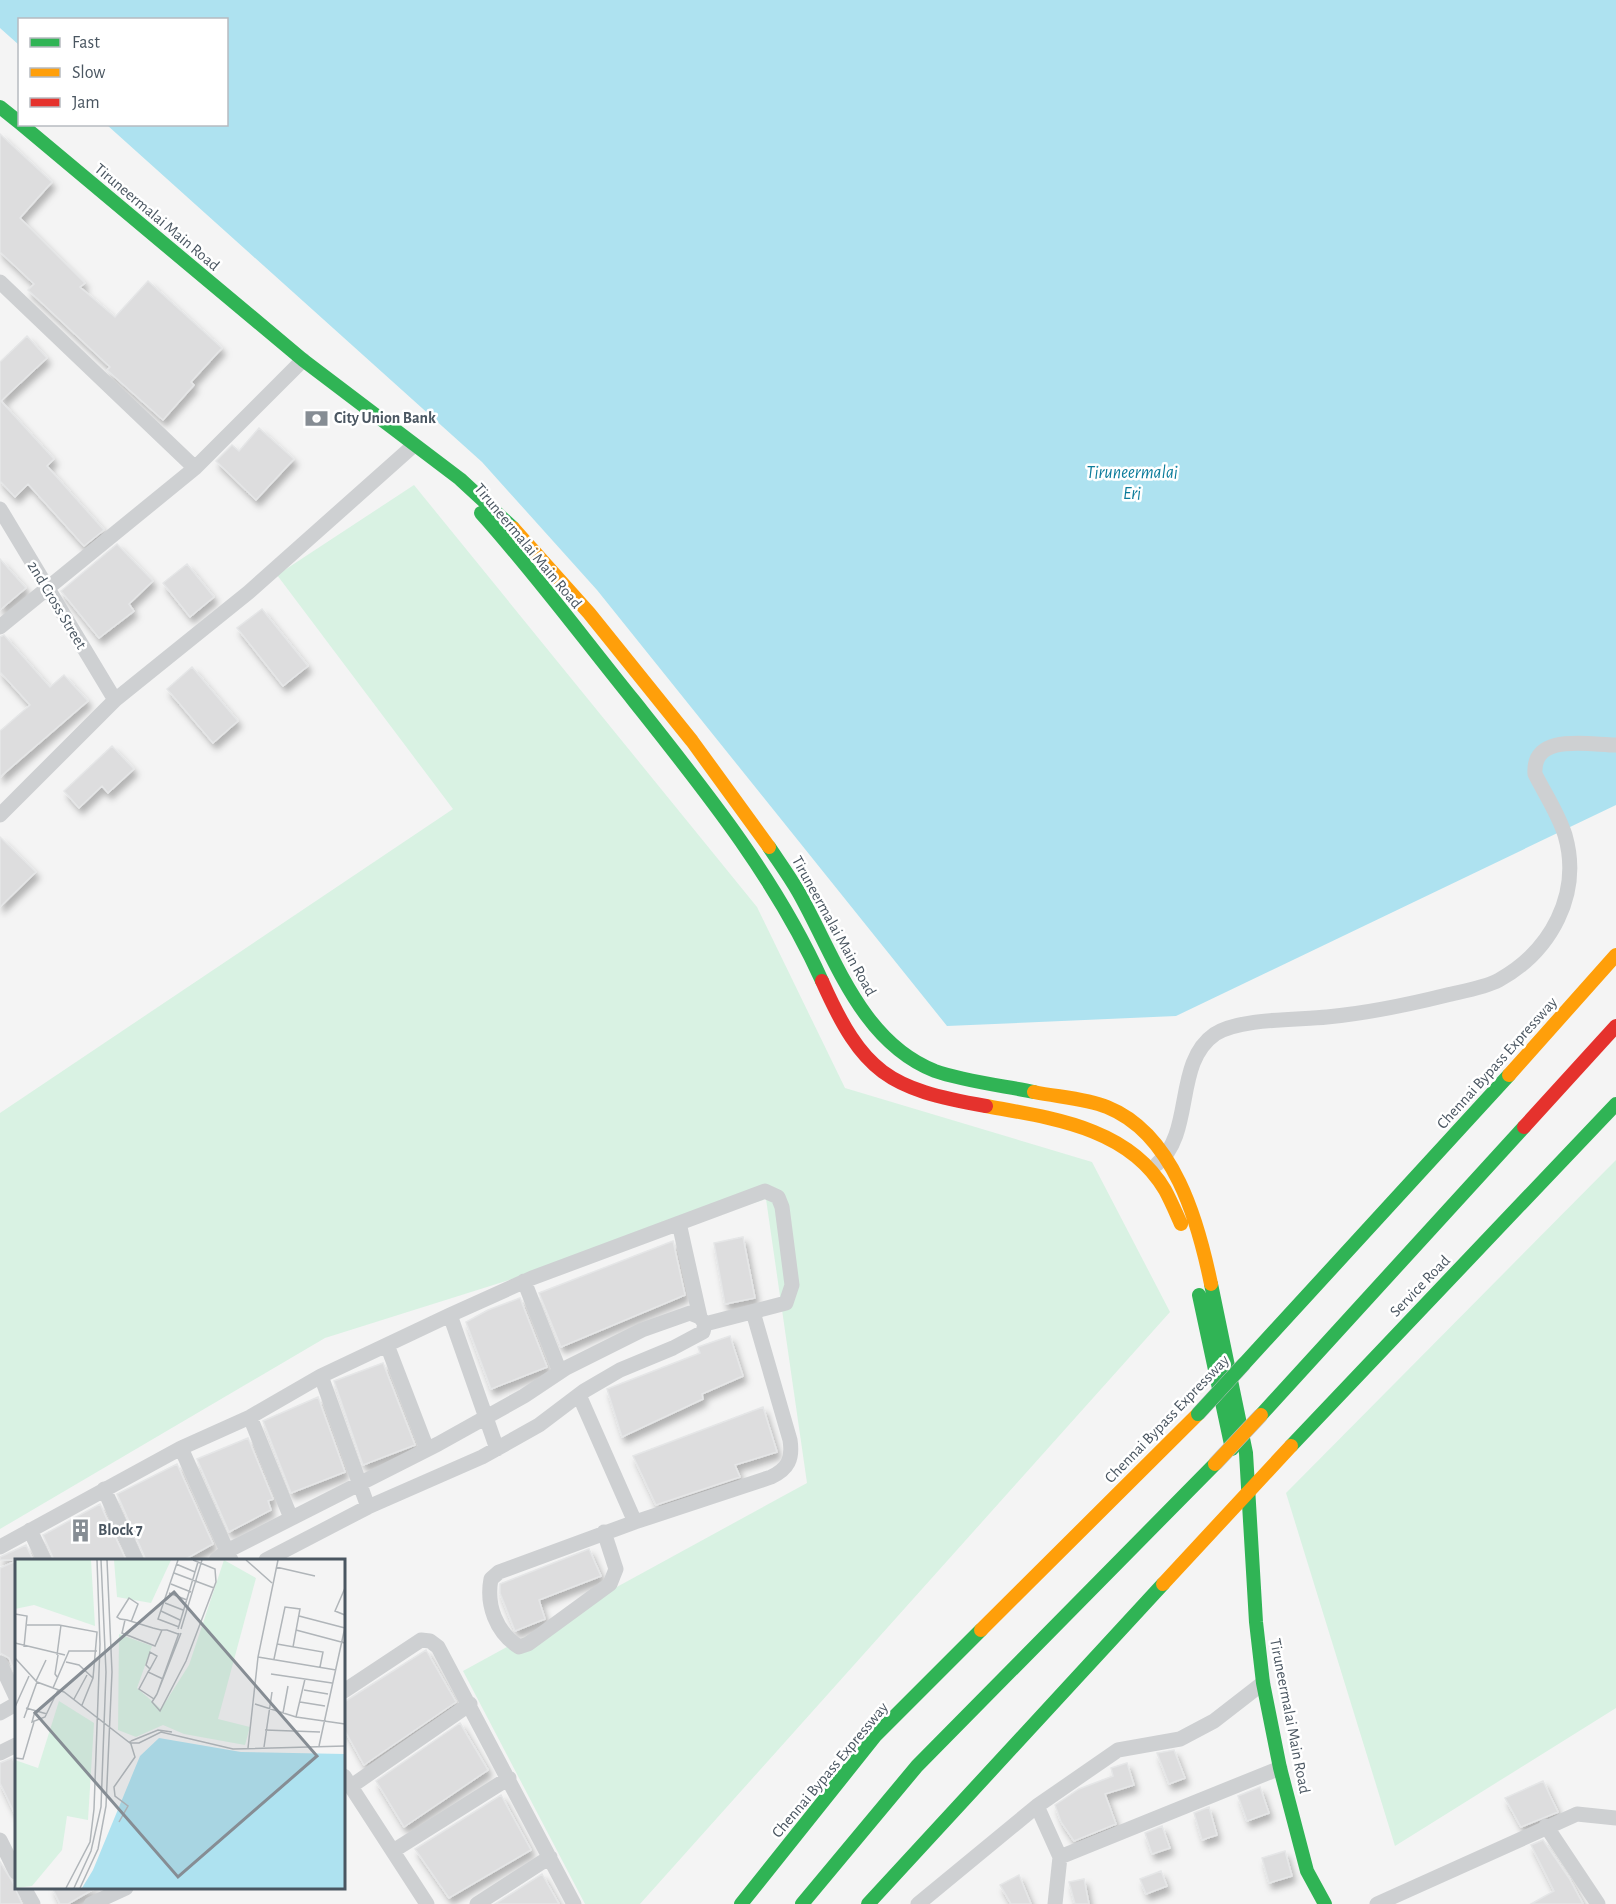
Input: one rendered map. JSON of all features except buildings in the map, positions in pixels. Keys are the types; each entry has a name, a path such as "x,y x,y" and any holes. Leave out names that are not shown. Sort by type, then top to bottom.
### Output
{"main road":[{"name":"Tiruneermalai Main Road","path":"0,107 18,122"},
{"name":"Tiruneermalai Main Road","path":"22,126 303,360 413,446 460,479 516,531 589,613 692,741 784,868 846,984 883,1037 916,1062 945,1074 1107,1107 1141,1128 1164,1158 1190,1206 1204,1249 1246,1454 1256,1622 1263,1683 1280,1768 1307,1871 1325,1904"},
{"name":"Tiruneermalai Main Road","path":"413,446 454,484 513,551 699,785 784,908 811,956 844,1027 875,1067 900,1085 930,1096 1097,1131 1132,1150 1151,1169 1167,1193 1183,1228 1224,1417 1248,1491"},
{"name":"Chennai Bypass Expressway","path":"741,1904 876,1735 1198,1414 1475,1113 1616,955"},
{"path":"802,1904 917,1766 1215,1464 1616,1026"},
{"name":"Service Road","path":"868,1904 1248,1491 1616,1104"}],"street":[{"path":"0,282 195,468"},
{"path":"0,627 195,468 303,360"},
{"path":"0,815 115,700 249,592 413,446"},
{"name":"2nd Cross Street","path":"0,509 115,700"},
{"path":"1151,1169 1164,1158 1173,1144 1194,1061 1214,1035 1238,1025 1391,1009 1498,981 1524,962 1548,938 1558,921 1568,882 1569,861 1565,836 1535,774 1534,764 1538,755 1545,749 1569,743 1616,745"},
{"path":"0,1547 181,1448 250,1417 321,1376 524,1281 765,1191 778,1197 782,1207 792,1285 786,1303 703,1321 690,1313 642,1330 560,1372 485,1418 291,1518 225,1557 181,1448"},
{"path":"268,1559 368,1507 497,1449 539,1425 579,1395 620,1370 673,1348 703,1332 703,1321 679,1223"},
{"path":"524,1281 560,1372"},
{"path":"604,1532 616,1569 610,1584 528,1644 519,1647 509,1640 502,1633 488,1600 491,1579 499,1572 604,1532 771,1477 782,1472 789,1464 792,1453 790,1440 753,1311"},
{"path":"450,1315 497,1449"},
{"path":"387,1345 427,1449"},
{"path":"321,1376 368,1507"},
{"path":"579,1395 635,1522"},
{"path":"250,1417 291,1518"},
{"path":"104,1489 136,1559"},
{"path":"30,1530 44,1559"},
{"path":"345,1689 411,1644 421,1640 430,1641 444,1653 574,1904"},
{"path":"0,1663 15,1695"},
{"path":"918,1904 1037,1806 1118,1750 1180,1739 1215,1721 1263,1683"},
{"path":"427,1904 347,1781 470,1704"},
{"path":"0,1713 15,1705"},
{"path":"0,1753 15,1746"},
{"path":"1060,1857 1280,1768"},
{"path":"393,1851 509,1778"},
{"path":"1037,1806 1060,1857 1055,1904"},
{"path":"1377,1904 1545,1826 1577,1814 1616,1818"},
{"path":"1545,1826 1598,1904"},
{"path":"0,1840 15,1870"},
{"path":"477,1904 549,1857"},
{"path":"25,1889 33,1904"},
{"path":"91,1904 122,1889"}],"green space":[{"path":"414,485 757,907 845,1088 1092,1162 1170,1312 640,1904 585,1904 463,1671 807,1483 766,1199 325,1338 0,1529 0,1113 453,809 277,575"},
{"path":"1616,1160 1616,1708 1395,1846 1286,1493"}],"water":[{"name":"Tiruneermalai Eri","path":"0,0 1616,0 1616,805 1176,1016 947,1026 597,590 482,462 108,126 228,126 228,18 18,18 18,44 0,28"}],"traffic: fast":[{"path":"0,107 18,121"},
{"path":"23,126 303,360 460,479 513,528"},
{"path":"481,513 540,582 737,835 783,906 822,981"},
{"path":"769,847 799,893 853,995 869,1019 888,1040 909,1058 946,1075 1034,1092"},
{"path":"1244,1364 1509,1075"},
{"path":"1291,1446 1616,1104"},
{"path":"1261,1415 1524,1127"},
{"path":"1211,1284 1246,1453 1256,1622 1263,1683 1280,1768 1307,1871 1325,1904"},
{"path":"1199,1295 1232,1449"},
{"path":"1198,1414 1244,1364"},
{"path":"802,1904 917,1766 1215,1464"},
{"path":"868,1904 1163,1584"},
{"path":"741,1904 876,1735 981,1630"}],"traffic: slow":[{"path":"513,528 589,613 692,741 769,847"},
{"path":"1509,1075 1616,955"},
{"path":"1034,1092 1107,1107 1130,1120 1150,1137 1166,1158 1190,1207 1211,1284"},
{"path":"986,1106 1061,1121 1109,1139 1131,1152 1149,1169 1165,1190 1181,1224"},
{"path":"981,1630 1198,1414"},
{"path":"1215,1464 1261,1415"},
{"path":"1163,1584 1291,1446"}],"traffic: jam":[{"path":"822,981 851,1037 883,1072 925,1092 986,1106"},
{"path":"1524,1127 1616,1026"}],"place":[{"name":"City Union Bank","path":"316,418"},
{"name":"Block 7","path":"80,1530"}]}
